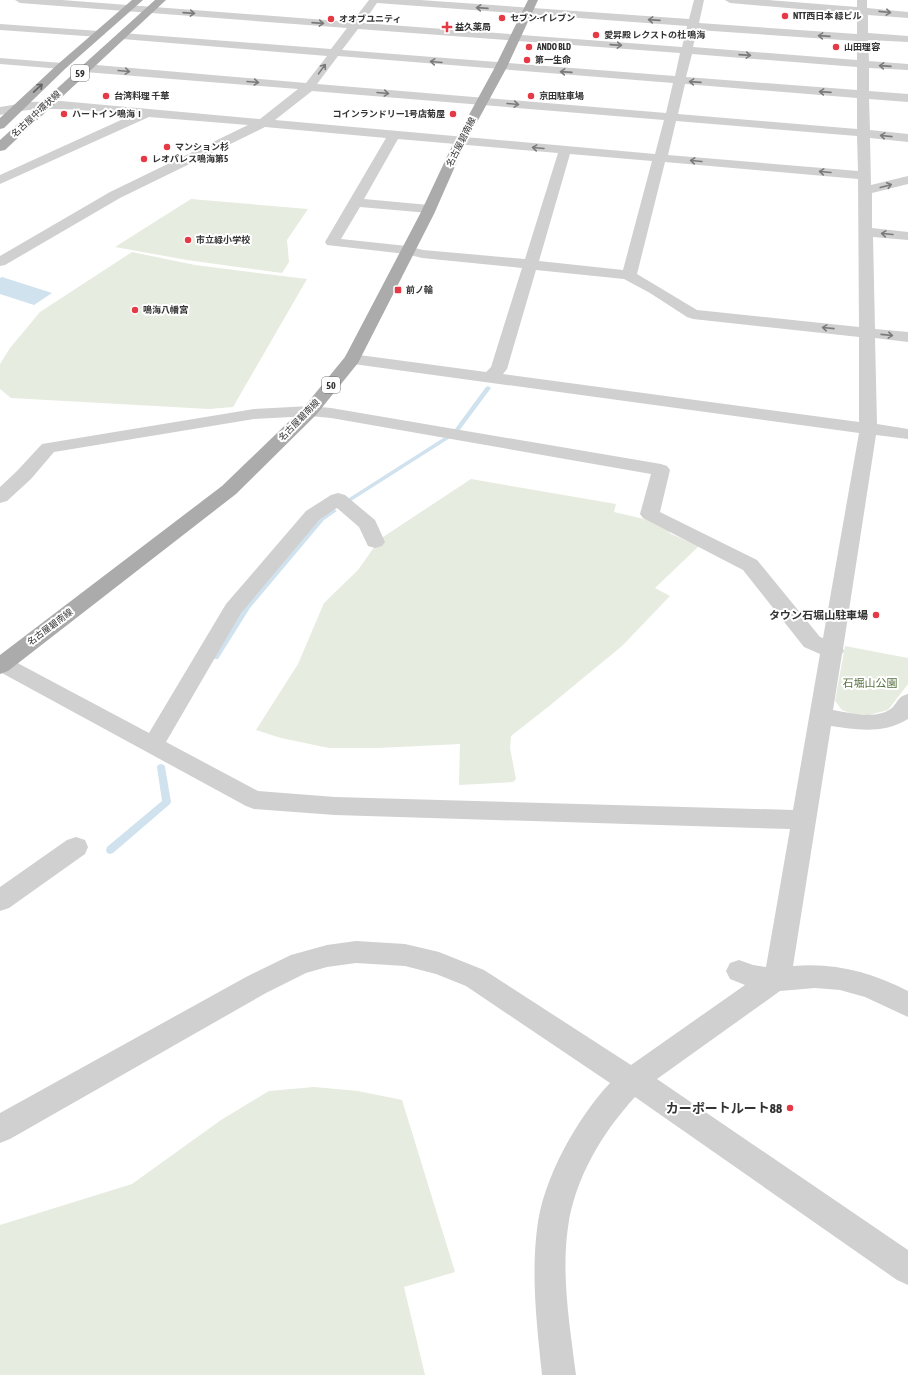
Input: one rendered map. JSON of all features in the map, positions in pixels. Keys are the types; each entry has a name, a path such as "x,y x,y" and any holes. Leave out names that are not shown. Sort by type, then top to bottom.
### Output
{"main road":[{"name":"名古屋中環状線","path":"0,125 62,66 138,0"},
{"name":"名古屋中環状線","path":"0,148 85,68 161,0"},
{"name":"名古屋碧南線","path":"1,665 229,490 310,412 352,359 429,209 458,146 463,141 531,6"}],"street":[{"path":"20,0 908,67"},
{"path":"0,262 115,195 263,123 309,87 375,0 531,6 692,25 908,39"},
{"path":"629,276 699,0"},
{"path":"730,0 862,5 908,15"},
{"path":"559,1375 549,1274 553,1224 563,1187 580,1150 612,1099 631,1081 777,978 833,651 868,430 862,5"},
{"path":"0,26 99,34"},
{"path":"122,36 908,98"},
{"path":"0,61 62,66"},
{"path":"85,68 864,133 908,138"},
{"path":"0,100 22,104 46,104 864,176"},
{"path":"0,110 22,104"},
{"path":"0,180 146,113"},
{"path":"394,134 332,242 407,250 422,254 620,273 629,276 693,314 908,337"},
{"path":"489,378 499,369 565,150"},
{"path":"864,191 908,180"},
{"path":"356,202 429,209"},
{"path":"866,232 908,236"},
{"path":"352,359 868,430 908,434"},
{"path":"0,497 24,475 48,448 239,416 310,412 331,413 661,470 650,514 750,565 812,642 833,651"},
{"path":"153,745 233,609 313,515 338,500 368,524 375,542"},
{"path":"1,665 254,800 343,806 803,820"},
{"path":"822,716 870,722 887,720 900,714 908,702"},
{"path":"0,901 76,847"},
{"path":"0,1129 281,972 300,963 327,956 356,952 405,956 438,963 475,978 631,1081 646,1088 908,1269"},
{"path":"739,971 756,978 816,976 845,979 864,984 908,1005"}],"green space":[{"path":"191,199 308,209 287,240 289,262 282,273 187,260 115,247"},
{"path":"132,252 195,265 307,279 233,407 209,409 11,398 0,389 0,364 10,348 40,312"},
{"path":"471,479 616,504 614,512 661,523 671,534 699,546 655,588 670,596 622,646 511,736 510,748 516,779 513,782 459,785 460,744 378,748 329,748 281,738 256,730 298,664 324,603 358,570 380,539"},
{"name":"石堀山公園","path":"845,646 908,658 908,684 888,710 869,715 853,714 842,710 835,701"},
{"path":"314,1087 358,1091 402,1100 455,1272 404,1287 425,1375 0,1375 0,1225 132,1184 221,1120 269,1091"}],"water":[{"path":"2,277 52,293 34,305 0,294 0,278"}],"waterway":[{"path":"457,430 488,388"},
{"path":"349,500 448,437"},
{"path":"215,657 247,606 322,518 334,511"},
{"path":"110,850 167,802 161,767"}],"place":[{"name":"NTT西日本 緑ビル","path":"785,16"},
{"name":"セブン-イレブン","path":"502,18"},
{"name":"オオブユニティ","path":"331,19"},
{"name":"益久薬局","path":"447,27"},
{"name":"愛昇殿 レクストの杜 鳴海","path":"596,35"},
{"name":"ANDO BLD","path":"529,47"},
{"name":"山田理容","path":"836,47"},
{"name":"第一生命","path":"527,60"},
{"name":"台湾料理 千華","path":"106,96"},
{"name":"京田駐車場","path":"531,96"},
{"name":"ハートイン鳴海Ⅰ","path":"64,114"},
{"name":"コインランドリー1号店菊屋","path":"453,114"},
{"name":"マンション杉","path":"167,147"},
{"name":"レオパレス鳴海第5","path":"144,159"},
{"name":"市立緑小学校","path":"188,240"},
{"name":"前ノ輪","path":"398,290"},
{"name":"鳴海八幡宮","path":"135,310"},
{"name":"タウン石堀山駐車場","path":"876,615"},
{"name":"カーポートルート88","path":"790,1108"}]}
